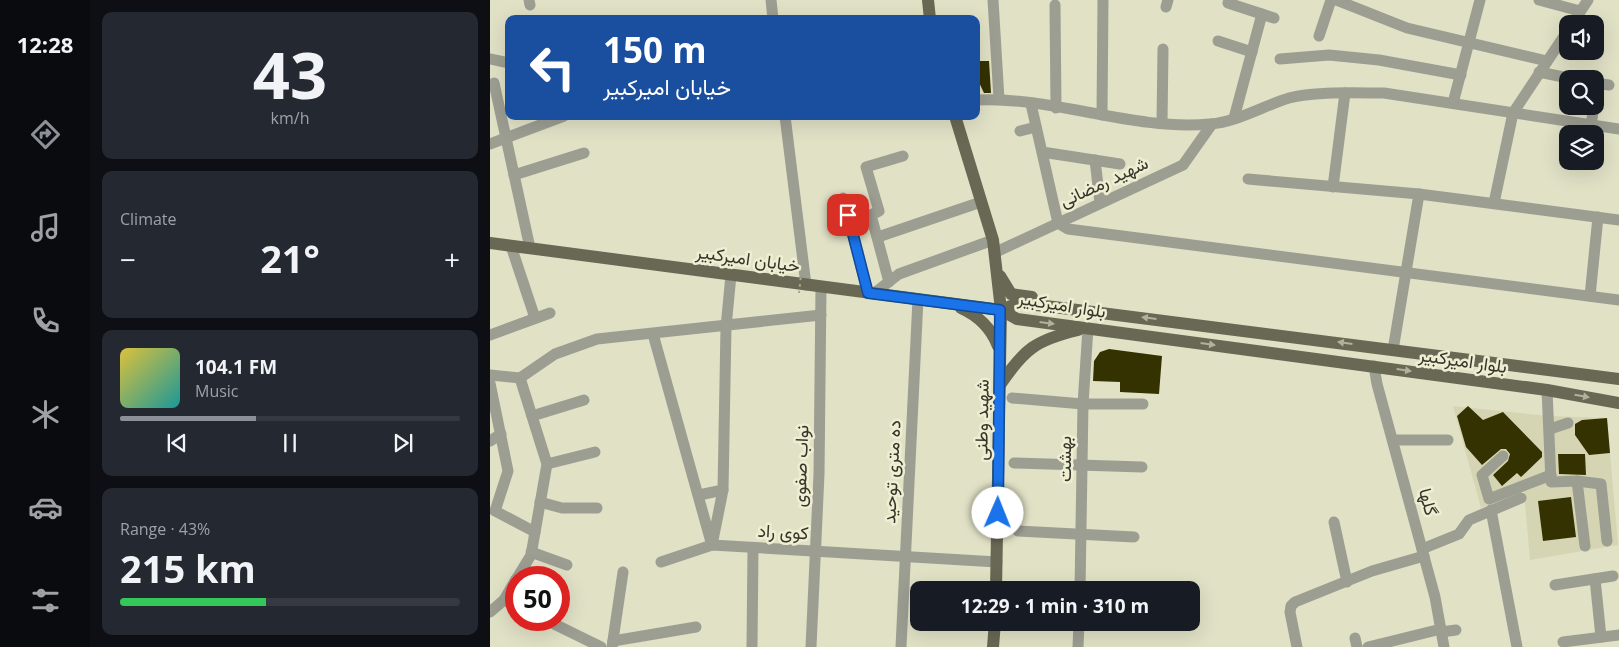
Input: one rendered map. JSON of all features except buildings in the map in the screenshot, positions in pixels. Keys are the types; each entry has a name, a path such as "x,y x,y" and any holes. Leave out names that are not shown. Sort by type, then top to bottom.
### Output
{"main road":[{"path":"928,0 930,15"},
{"name":"شهید وطنی","path":"956,120 994,246 998,270 1000,385 996,581"},
{"name":"خیابان امیرکبیر","path":"490,243 1000,310"},
{"path":"998,270 1006,289 1011,294 1042,298 1054,307"},
{"name":"بلوار امیرکبیر","path":"1000,310 1018,303 1054,307 1284,334 1619,379"},
{"path":"949,304 964,309 982,322 993,334 1000,353"},
{"name":"بلوار امیرکبیر","path":"1000,310 1017,319 1547,390 1619,403"},
{"path":"1000,385 1017,359 1034,347 1054,335 1088,328"},
{"path":"1282,354 1284,334"},
{"path":"993,647 994,631"}],"street":[{"path":"770,0 772,15"},
{"path":"994,0 999,99"},
{"path":"1102,115 1103,0"},
{"path":"1319,36 1331,0"},
{"path":"1336,0 1407,28 1547,61"},
{"path":"1453,104 1480,0"},
{"path":"1538,0 1580,11"},
{"path":"1578,15 1588,0"},
{"path":"1228,3 1274,18"},
{"path":"1055,5 1056,108"},
{"path":"1234,118 1262,14"},
{"path":"1218,40 1252,52"},
{"path":"1494,203 1513,113 1559,43"},
{"path":"1162,123 1163,49"},
{"path":"1280,59 1329,55 1379,60 1461,75"},
{"path":"490,59 505,62"},
{"path":"1539,72 1559,76"},
{"path":"494,83 530,248"},
{"path":"1604,85 1609,85"},
{"path":"980,100 999,99 1162,123 1212,124 1291,97 1345,92 1384,93 1592,125 1593,115"},
{"path":"1333,188 1345,92"},
{"path":"1031,104 1058,223 1068,229 1619,300"},
{"path":"490,144 553,120"},
{"path":"785,120 802,284"},
{"name":"شهید رمضانی","path":"871,293 899,274 994,246 1058,223 1183,165 1212,124"},
{"path":"1020,131 1036,127"},
{"path":"1604,127 1619,129"},
{"path":"1042,152 1120,164"},
{"path":"514,176 584,153"},
{"path":"889,282 878,237 870,215 879,211 866,168 903,156"},
{"path":"1096,160 1100,203"},
{"path":"1248,179 1333,188 1419,194 1619,220"},
{"path":"1394,350 1419,194"},
{"path":"843,198 871,293"},
{"path":"878,237 981,202"},
{"path":"1590,296 1598,217"},
{"path":"511,246 535,318"},
{"path":"712,545 723,490 726,327 731,275"},
{"name":"نواب صفوی","path":"811,647 819,474 821,287"},
{"name":"ده متری توحید","path":"901,647 918,299"},
{"path":"490,335 550,313"},
{"path":"490,375 520,378 556,354 597,339 726,327 821,315"},
{"name":"بهشت","path":"1080,581 1083,534 1083,404 1088,328"},
{"path":"653,334 712,545"},
{"name":"گلها","path":"1374,366 1377,384 1394,440 1435,597 1444,647"},
{"path":"520,378 546,464 531,552 523,566"},
{"path":"491,389 508,471 495,511 535,532"},
{"path":"1547,390 1551,482 1577,481 1601,484 1607,541"},
{"path":"1012,398 1083,404 1143,404"},
{"path":"532,416 584,400"},
{"path":"1550,429 1568,423"},
{"path":"490,441 501,434"},
{"path":"1394,440 1448,440"},
{"path":"546,464 595,452"},
{"path":"1503,456 1482,475 1489,499 1551,475"},
{"path":"1014,463 1142,467"},
{"path":"1577,481 1584,546"},
{"path":"699,494 723,490"},
{"path":"1297,647 1290,612 1291,606 1372,571 1423,552 1459,534 1469,520 1521,498"},
{"path":"540,502 562,508 597,508"},
{"path":"1491,510 1517,647"},
{"path":"1334,522 1346,582"},
{"path":"1018,531 1134,536"},
{"name":"کوی راد","path":"661,562 712,545 997,562"},
{"path":"752,647 753,548"},
{"path":"531,552 567,565"},
{"path":"623,572 613,644 696,627"},
{"path":"1555,585 1613,576"},
{"path":"1595,578 1602,637"},
{"path":"491,608 504,600"},
{"path":"1368,647 1441,631 1456,630"},
{"path":"568,631 601,647"},
{"path":"1078,647 1079,631"},
{"path":"1563,642 1619,634"}],"shaded area":[{"path":"1453,406 1549,416 1607,418 1618,545 1530,560 1524,492 1481,508"}],"route":[{"path":"848,215 868,293 1000,310 998,513"}]}
